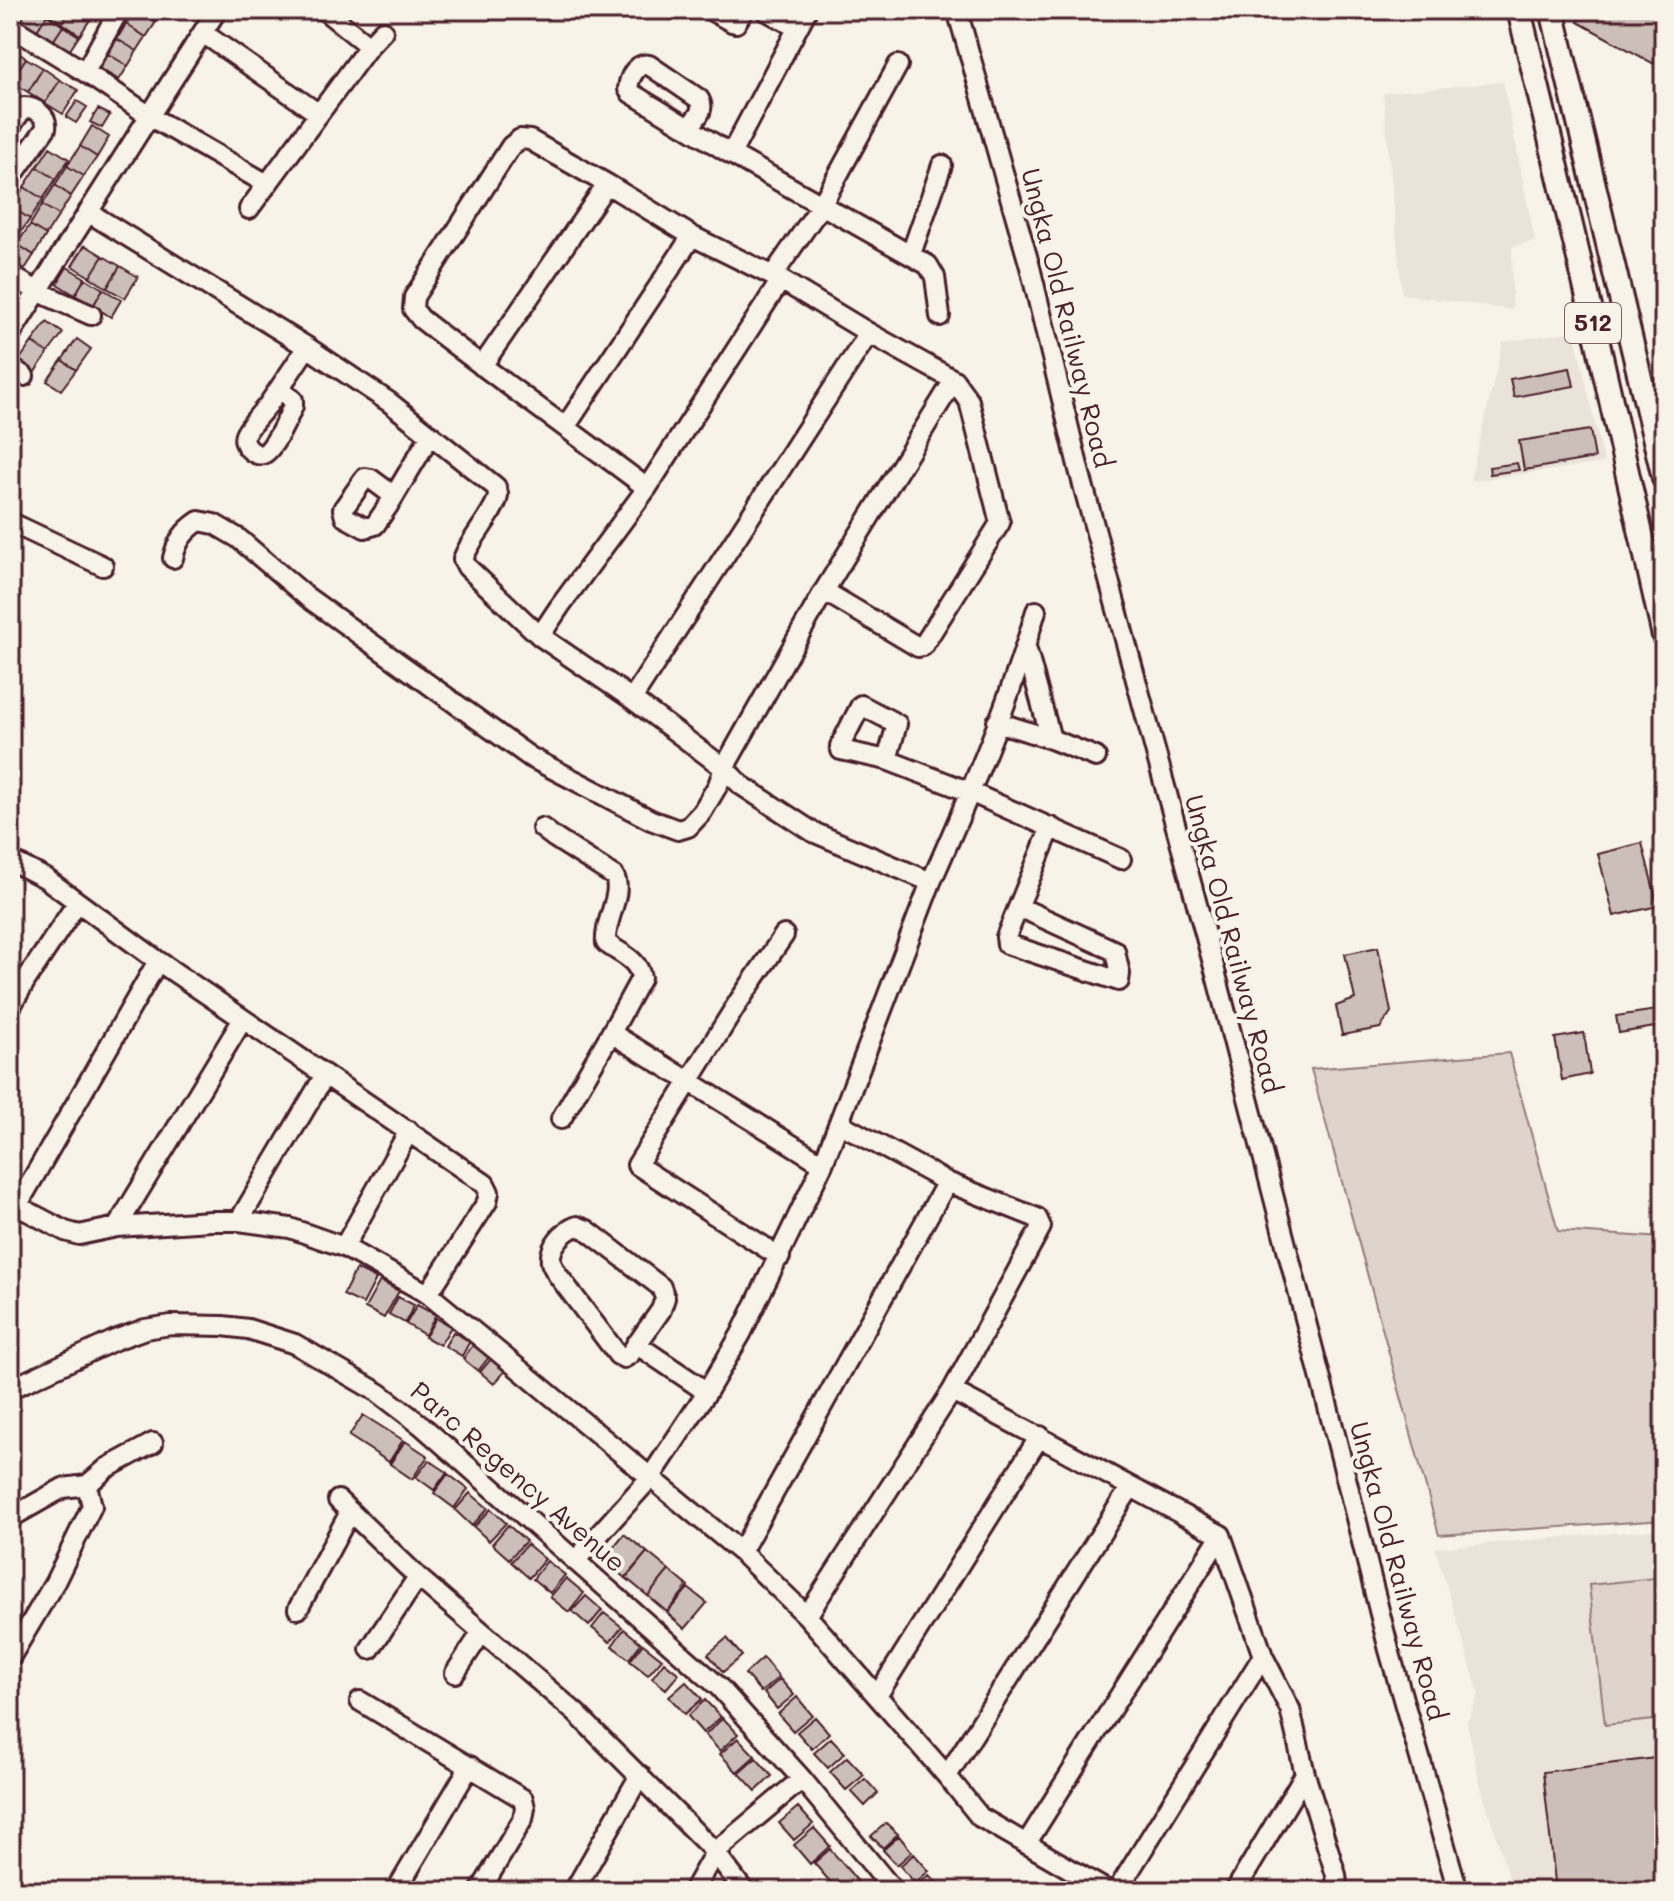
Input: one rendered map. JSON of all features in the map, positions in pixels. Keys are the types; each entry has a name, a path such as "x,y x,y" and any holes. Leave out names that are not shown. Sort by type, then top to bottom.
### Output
{"main road":[{"name":"512","path":"1519,10 1664,636"},
{"name":"512","path":"1552,10 1664,478"}],"street":[{"path":"85,72 119,10"},
{"path":"10,335 217,10"},
{"path":"324,10 369,46"},
{"path":"710,10 736,23 744,10"},
{"path":"765,10 796,27"},
{"path":"731,154 807,10"},
{"name":"Ungka Old Railway Road","path":"957,10 1030,267 1083,485 1214,967 1389,1650 1458,1891"},
{"path":"10,26 151,117 267,184"},
{"path":"249,209 383,31"},
{"path":"203,33 319,114"},
{"path":"540,636 647,488 821,206 898,65"},
{"path":"10,127 24,107 30,107 45,117 47,122 46,128 10,179"},
{"path":"689,127 821,206 911,254 933,270 940,316"},
{"path":"647,488 482,366 421,319 413,309 414,297 511,146 520,139 530,140 692,236 777,277 954,380 969,401 1000,523 923,646 824,591"},
{"path":"911,254 942,165"},
{"path":"482,366 607,184"},
{"path":"88,212 307,347 389,402 496,487 498,495 495,504 468,544 463,559 467,567 540,636 632,699 724,768 741,785 813,832 931,882"},
{"path":"566,426 692,236"},
{"path":"10,275 39,292 91,315"},
{"path":"632,699 869,333"},
{"path":"280,389 307,347"},
{"path":"173,558 176,544 187,529 199,521 214,524 238,538 307,597 530,757 625,807 678,830 688,827 702,812 824,591 954,380"},
{"path":"394,496 430,436"},
{"path":"10,522 103,566"},
{"path":"575,1561 650,1478 707,1392 780,1257 823,1164 931,882 970,792 1026,647 1036,611"},
{"path":"1026,647 1051,739"},
{"path":"997,722 1096,757"},
{"path":"887,760 970,792 1121,859"},
{"path":"1019,907 1115,951 1119,981 1007,944 1006,937 1051,827"},
{"path":"542,828 614,876 618,893 605,932 606,943 636,964 641,978 561,1119"},
{"path":"10,860 45,878 158,961 485,1184 489,1192 487,1202 428,1294"},
{"path":"10,1008 18,976 77,903"},
{"path":"780,1257 637,1165 784,935"},
{"path":"158,961 13,1204 79,1235 117,1227 239,1221 290,1228 344,1247 428,1294 741,1552 807,1616 980,1817 1108,1891"},
{"path":"117,1227 243,1019"},
{"path":"611,1033 823,1164"},
{"path":"239,1221 325,1075"},
{"path":"807,1616 952,1391 1041,1227 1037,1218 947,1182 839,1123"},
{"path":"344,1247 409,1131"},
{"path":"741,1552 947,1182"},
{"path":"577,1226 587,1230 661,1287 665,1298 661,1310 636,1344 624,1358 618,1355 557,1274 551,1262 553,1247 567,1230 577,1226"},
{"name":"Parc Regency Avenue","path":"10,1388 145,1329 196,1324 248,1329 295,1344 379,1393 421,1425 719,1687 802,1779 894,1891"},
{"path":"636,1344 707,1392"},
{"path":"952,1391 1221,1535 1263,1656 1290,1709 1338,1891"},
{"path":"877,1696 1040,1436"},
{"path":"10,1518 63,1488 87,1485 107,1468 153,1443"},
{"path":"10,1658 55,1582 92,1506 87,1485"},
{"path":"947,1776 1130,1488"},
{"path":"298,1609 344,1506 418,1577 576,1713 715,1852 744,1891"},
{"path":"1026,1844 1221,1535"},
{"path":"370,1649 418,1577"},
{"path":"455,1673 482,1632"},
{"path":"1117,1891 1263,1656"},
{"path":"360,1701 523,1799 523,1819 480,1891"},
{"path":"396,1891 470,1766"},
{"path":"1235,1891 1305,1774"},
{"path":"574,1891 640,1775"},
{"path":"693,1891 715,1852 802,1779"}],"shaded area":[{"path":"1503,82 1535,241 1512,247 1512,310 1402,294 1383,93"},
{"path":"1574,331 1604,463 1470,481 1503,342"},
{"path":"1509,1053 1558,1231 1664,1238 1664,1520 1439,1535 1311,1069"},
{"path":"1664,1529 1664,1891 1513,1891 1480,1784 1467,1722 1479,1694 1435,1548"},
{"path":"1664,1577 1664,1719 1605,1725 1589,1585"}],"building":[{"path":"10,10 27,10 20,22 10,15"},
{"path":"27,10 39,10 47,15 36,32 20,22"},
{"path":"46,10 71,10 62,23"},
{"path":"71,10 86,10 93,15 80,35 62,23"},
{"path":"135,10 156,22 146,37 126,24"},
{"path":"136,10 163,10 156,22"},
{"path":"1585,10 1664,10 1664,47 1654,64 1578,22"},
{"path":"47,15 63,26 52,43 36,32"},
{"path":"126,24 146,37 137,51 117,39"},
{"path":"63,26 79,36 68,53 52,43"},
{"path":"117,39 137,51 128,66 108,54"},
{"path":"10,48 26,58 11,81 10,81"},
{"path":"108,54 128,66 119,80 99,68"},
{"path":"26,58 43,68 28,92 11,81"},
{"path":"43,68 60,80 45,103 28,92"},
{"path":"60,80 78,90 63,114 45,103"},
{"path":"77,101 87,107 76,123 66,117"},
{"path":"98,109 110,115 102,128 90,122"},
{"path":"92,126 109,137 97,157 80,146"},
{"path":"80,146 97,157 84,176 67,166"},
{"path":"50,147 69,159 56,179 37,167"},
{"path":"67,166 84,176 71,196 55,185"},
{"path":"37,167 56,179 43,199 24,187"},
{"path":"55,185 71,196 59,215 42,205"},
{"path":"24,187 43,199 30,219 11,207"},
{"path":"42,205 59,215 46,235 30,225"},
{"path":"11,207 30,219 16,239 10,235"},
{"path":"30,225 46,235 34,255 17,244"},
{"path":"17,244 34,255 25,269 10,261"},
{"path":"85,245 103,256 90,277 72,266"},
{"path":"103,256 120,266 107,288 90,277"},
{"path":"120,266 138,277 125,298 107,288"},
{"path":"67,267 85,278 75,295 57,284"},
{"path":"85,278 103,289 93,306 75,295"},
{"path":"103,289 121,300 111,317 93,306"},
{"path":"47,322 63,333 48,353 32,342"},
{"path":"77,339 91,349 76,370 62,360"},
{"path":"32,342 48,353 34,373 18,362"},
{"path":"62,360 76,370 61,390 47,381"},
{"path":"1570,368 1574,386 1514,397 1510,379"},
{"path":"1590,430 1595,458 1524,470 1519,441"},
{"path":"1517,463 1519,470 1490,474 1489,467"},
{"path":"1642,843 1658,906 1614,916 1598,854"},
{"path":"1378,947 1391,1012 1380,1028 1342,1035 1336,1006 1355,999 1345,954"},
{"path":"1664,1009 1662,1073 1655,1027 1619,1033 1616,1016"},
{"path":"1584,1033 1590,1074 1562,1080 1555,1038"},
{"path":"356,1269 376,1279 363,1304 343,1295"},
{"path":"380,1281 399,1291 384,1318 365,1308"},
{"path":"398,1297 414,1305 405,1323 389,1314"},
{"path":"417,1305 436,1315 425,1335 406,1324"},
{"path":"436,1318 451,1327 440,1345 425,1337"},
{"path":"453,1332 470,1341 462,1356 445,1346"},
{"path":"473,1345 489,1357 478,1371 463,1359"},
{"path":"492,1358 506,1370 494,1384 480,1372"},
{"path":"363,1415 403,1440 389,1462 349,1436"},
{"path":"405,1441 428,1456 412,1479 390,1464"},
{"path":"429,1460 447,1472 434,1490 416,1477"},
{"path":"448,1474 468,1489 454,1508 434,1493"},
{"path":"470,1493 488,1508 472,1526 455,1510"},
{"path":"491,1509 506,1523 489,1541 474,1527"},
{"path":"508,1525 526,1541 509,1559 492,1544"},
{"path":"624,1534 647,1552 625,1578 603,1560"},
{"path":"527,1544 545,1559 529,1578 511,1562"},
{"path":"647,1552 669,1570 648,1596 626,1578"},
{"path":"547,1561 565,1575 550,1593 533,1579"},
{"path":"669,1570 688,1586 667,1612 648,1596"},
{"path":"566,1578 584,1593 569,1612 550,1597"},
{"path":"688,1588 707,1603 685,1629 667,1613"},
{"path":"586,1596 602,1610 589,1626 572,1611"},
{"path":"604,1613 622,1627 610,1642 592,1628"},
{"path":"624,1629 641,1643 629,1659 612,1646"},
{"path":"727,1638 742,1656 723,1672 708,1654"},
{"path":"643,1644 662,1659 648,1675 630,1661"},
{"path":"763,1658 779,1677 761,1692 745,1674"},
{"path":"664,1662 679,1674 666,1689 652,1678"},
{"path":"780,1679 794,1695 777,1709 764,1693"},
{"path":"686,1682 702,1699 685,1714 669,1697"},
{"path":"797,1697 812,1715 793,1731 778,1714"},
{"path":"705,1700 721,1717 703,1733 688,1716"},
{"path":"815,1717 829,1733 812,1749 797,1732"},
{"path":"723,1718 738,1734 720,1751 705,1735"},
{"path":"738,1738 755,1756 737,1772 720,1754"},
{"path":"831,1738 845,1753 828,1768 814,1753"},
{"path":"847,1757 864,1775 846,1790 830,1772"},
{"path":"1664,1757 1664,1891 1556,1891 1543,1772"},
{"path":"756,1758 772,1776 756,1791 739,1773"},
{"path":"865,1779 878,1793 865,1806 851,1791"},
{"path":"798,1807 813,1824 794,1840 779,1823"},
{"path":"886,1823 898,1834 883,1848 871,1836"},
{"path":"814,1828 830,1846 810,1864 794,1845"},
{"path":"899,1836 912,1852 897,1865 883,1850"},
{"path":"830,1849 860,1884 852,1891 838,1891 814,1863"},
{"path":"914,1854 929,1871 915,1883 900,1866"},
{"path":"929,1875 944,1891 910,1891"}]}
